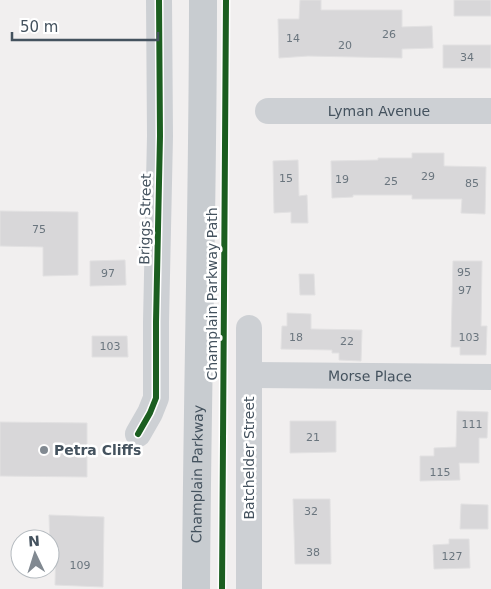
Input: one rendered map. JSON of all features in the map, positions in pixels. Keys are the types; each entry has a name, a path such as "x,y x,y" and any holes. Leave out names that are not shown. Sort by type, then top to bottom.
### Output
{"main road":[{"name":"Champlain Parkway","path":"196,589 203,0"}],"street":[{"name":"Briggs Street","path":"138,434 156,398 160,136 159,0"},
{"name":"Lyman Avenue","path":"268,111 491,111"},
{"name":"Batchelder Street","path":"249,328 249,589"},
{"name":"Morse Place","path":"250,375 491,377"}],"building":[{"path":"300,0 321,0 321,10 402,10 402,27 432,26 433,48 402,49 402,58 308,56 279,58 278,19 299,19"},
{"path":"454,0 491,0 491,16 454,16"},
{"path":"443,45 491,45 491,68 443,68"},
{"path":"412,153 444,153 444,166 486,167 485,214 461,213 462,199 412,199 412,195 353,195 353,197 332,198 331,161 412,158"},
{"path":"298,160 299,196 307,195 308,223 291,223 291,212 274,213 273,161"},
{"path":"0,211 78,212 78,275 43,276 43,247 0,246"},
{"path":"125,260 126,285 90,286 90,261"},
{"path":"453,261 482,261 481,326 487,326 486,355 460,355 460,347 451,347"},
{"path":"299,274 314,274 315,295 300,295"},
{"path":"287,313 311,314 311,329 362,330 361,361 339,360 339,353 332,353 332,350 281,349 282,326 287,326"},
{"path":"92,336 127,336 128,357 92,357"},
{"path":"457,411 488,412 487,438 479,438 479,463 459,463 460,480 420,481 420,456 434,456 434,448 456,447"},
{"path":"290,421 336,421 336,452 290,453"},
{"name":"Petra Cliffs","path":"0,422 87,423 87,477 0,476"},
{"path":"293,499 330,499 331,564 295,564"},
{"path":"461,504 488,505 488,529 460,529"},
{"path":"49,515 104,517 103,587 55,585 55,579 60,579 60,529 49,529"},
{"path":"449,539 469,539 470,568 434,569 433,545 449,544"}],"cycle path":[{"path":"138,434 156,398 160,136 159,0"},
{"name":"Champlain Parkway Path","path":"222,589 226,0"}],"place":[{"name":"Petra Cliffs","path":"44,450"}]}
